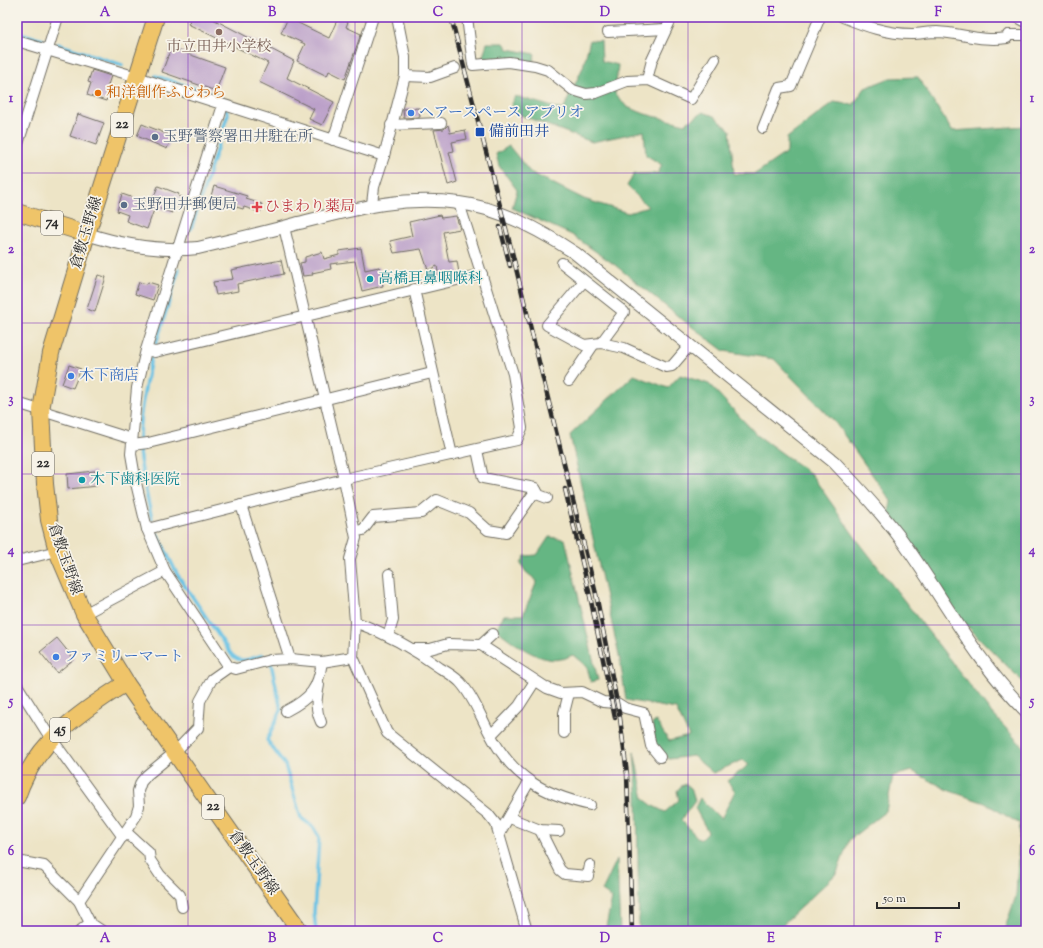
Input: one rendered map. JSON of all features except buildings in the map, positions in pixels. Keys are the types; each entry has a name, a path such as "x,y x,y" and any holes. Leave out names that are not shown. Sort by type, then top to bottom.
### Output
{"main road":[{"name":"倉敷玉野線","path":"156,17 51,353 41,410 44,484 49,520 58,551 84,614 126,683 300,931"},
{"name":"74","path":"17,212 87,234"},
{"name":"45","path":"17,797 21,784 34,761 52,738 70,721 126,683"}],"street":[{"path":"17,147 21,121 58,17"},
{"path":"333,140 373,17"},
{"path":"372,204 374,187 384,156 405,76 405,57 397,17"},
{"path":"467,17 473,65 509,62 535,66 548,70 573,90 586,94 596,93 627,81 647,80 691,99 715,59"},
{"path":"647,80 652,60 672,17"},
{"path":"763,128 779,88 791,86 820,17"},
{"path":"843,17 868,27 896,32 911,34 937,32 992,40 1007,38 1026,42"},
{"path":"1017,17 1026,22"},
{"path":"608,32 666,29"},
{"path":"1007,38 1008,35 1026,35"},
{"path":"17,41 137,77 223,107 384,156"},
{"path":"405,76 430,77 455,68"},
{"path":"223,107 146,350 137,388 132,442 136,483 147,529 165,571 229,667 236,669 270,660 290,659 322,662 353,657"},
{"path":"391,125 441,123"},
{"path":"87,234 116,243 144,248 178,250 198,248 372,204 424,200 459,203 498,212 560,243 575,252 809,441 857,486 898,536 991,673 1009,695 1026,711"},
{"path":"147,529 344,479 517,440 522,428 513,374 459,203"},
{"path":"284,227 355,531 356,538 350,559 355,622 353,657 387,733 488,814 496,824 527,931"},
{"path":"562,263 624,312 569,381"},
{"path":"146,350 155,352 482,274"},
{"path":"584,281 548,325 584,345 597,344 624,348 666,367 672,366 690,345"},
{"path":"414,289 452,455"},
{"path":"17,403 132,442 148,443 432,373"},
{"path":"477,450 483,478 535,488 539,495 547,498"},
{"path":"355,531 362,530 373,517 421,513 437,500 469,513 488,530 506,533 536,490"},
{"path":"241,505 290,659"},
{"path":"17,561 58,551"},
{"path":"84,614 165,571"},
{"path":"388,636 393,620 389,574"},
{"path":"355,622 388,636 411,649 460,682 470,696 496,745 529,782 550,793 590,805"},
{"path":"481,645 494,634"},
{"path":"411,649 430,649 448,644 481,645 495,656 512,664 534,681 562,693 582,692 602,702 617,703 625,708 644,713 651,746 660,757"},
{"path":"321,722 317,712 316,702 322,662"},
{"path":"79,901 136,816 139,806 138,791 141,782 147,775 175,752 198,728 200,701 212,679 229,667"},
{"path":"286,711 301,703 312,692 319,681"},
{"path":"491,735 519,706 534,681"},
{"path":"17,685 52,738 125,834 149,853 150,860 160,875 180,896 182,907"},
{"path":"564,733 564,713 568,693"},
{"path":"499,834 510,818 529,782"},
{"path":"510,818 540,830 559,832"},
{"path":"540,830 560,870 565,874 588,876 590,865"},
{"path":"17,861 44,866 79,901 90,923 102,931"},
{"path":"80,931 90,923"}],"green space":[{"path":"590,40 601,41 602,61 618,65 615,94 627,107 645,114 685,124 703,112 714,116 730,130 734,174 755,174 787,152 787,138 834,102 853,105 865,88 890,78 918,77 952,131 1026,126 1026,685 963,622 889,512 891,501 834,421 774,359 724,351 615,265 572,235 512,208 517,190 499,166 496,154 509,146 530,172 584,199 628,213 648,207 627,186 634,174 658,173 662,165 646,155 644,131 592,142 515,113 511,104 515,96 563,110 583,67"},
{"path":"487,43 504,43 508,49 535,54 533,62 481,63"},
{"path":"634,375 668,388 680,375 709,384 757,435 811,474 855,537 989,710 1026,750 1026,931 1004,931 1016,896 1020,824 985,803 950,791 912,771 893,776 886,811 849,840 837,873 782,925 771,931 639,931 637,791 634,752 644,799 653,806 665,812 679,800 677,791 681,786 686,784 691,788 695,801 681,820 700,840 708,832 695,808 700,798 721,819 735,791 727,781 749,765 743,760 713,773 693,756 669,759 656,746 652,724 656,721 669,741 689,736 676,709 626,700 620,660 570,435"},
{"path":"549,537 565,539 598,680 591,682 587,667 573,655 562,659 553,660 535,655 496,629 504,615 523,615 537,581 526,572 521,564 525,556 537,555"},
{"path":"617,859 620,931 605,931 612,898 602,891"}],"waterway":[{"path":"17,32 43,40"},
{"path":"58,44 122,65"},
{"path":"156,76 220,96 228,114 191,229"},
{"path":"156,344 179,269"},
{"path":"151,358 141,414 139,449 152,519"},
{"path":"157,533 177,574 231,654 242,660 263,655"},
{"path":"271,663 281,710 267,740 285,765 301,818 313,827 319,837 314,913 316,931"}],"railway":[{"path":"451,17 511,248 596,594 620,718 627,774 632,931"},
{"path":"500,227 510,266"},
{"path":"565,489 590,596 615,718"}],"place":[{"name":"市立田井小学校","path":"219,32"},
{"name":"和洋創作ふじわら","path":"98,93"},
{"name":"ヘアースペース アプリオ","path":"411,113"},
{"name":"備前田井","path":"480,132"},
{"name":"玉野警察署田井駐在所","path":"155,137"},
{"name":"玉野田井郵便局","path":"124,205"},
{"name":"ひまわり薬局","path":"257,207"},
{"name":"高橋耳鼻咽喉科","path":"370,279"},
{"name":"木下商店","path":"71,376"},
{"name":"木下歯科医院","path":"82,480"},
{"name":"ファミリーマート","path":"56,657"}]}
